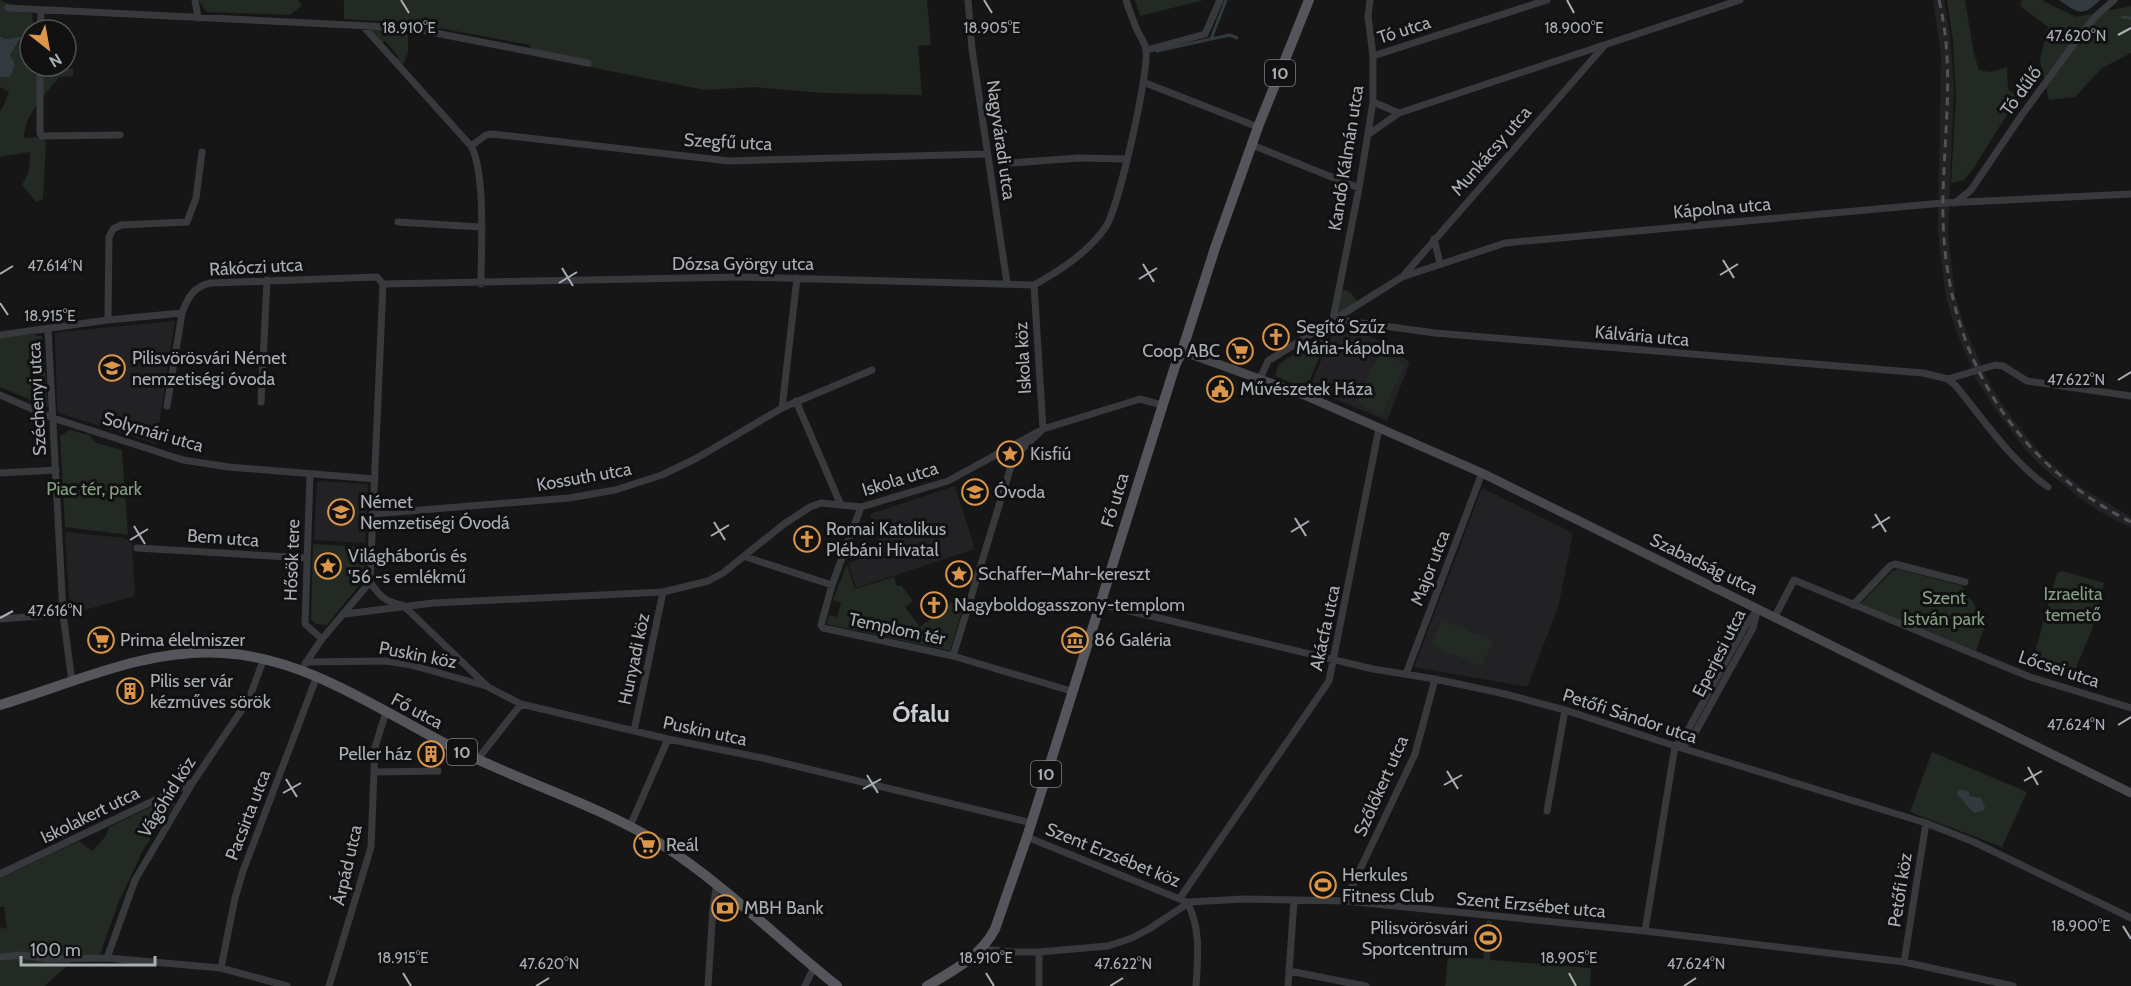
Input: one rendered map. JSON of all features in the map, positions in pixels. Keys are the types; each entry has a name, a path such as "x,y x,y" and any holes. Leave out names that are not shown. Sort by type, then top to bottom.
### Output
{"main road":[{"name":"Fő utca","path":"927,986 982,948 995,929 1028,837 1071,691 1162,405 1215,248 1258,127 1309,0"},
{"name":"Fő utca","path":"0,705 141,660 182,653 222,653 303,666 317,676 477,760 630,826 684,859 717,883 837,986"},
{"path":"817,970 831,986"}],"street":[{"path":"195,0 198,18"},
{"name":"Nagyváradi utca","path":"968,0 972,49 1007,283"},
{"path":"1034,285 1077,258 1106,228 1113,214 1143,82 1147,50 1126,0"},
{"path":"1147,50 1205,34 1220,0"},
{"name":"Kandó Kálmán utca","path":"1333,319 1369,134 1373,102 1373,56 1368,17 1370,0"},
{"name":"Tó utca","path":"1373,56 1546,0"},
{"path":"1369,134 1399,113 1740,0"},
{"name":"Tó dűlő","path":"1955,203 1971,190 2021,116 2082,33 2114,0"},
{"path":"8,8 410,28 588,63"},
{"path":"40,11 40,18"},
{"path":"363,26 471,146 478,161 481,284"},
{"name":"Munkácsy utca","path":"1402,277 1604,45"},
{"path":"40,78 40,133 42,136 120,135"},
{"path":"1143,82 1258,127"},
{"path":"1373,102 1399,113"},
{"name":"Szegfű utca","path":"471,146 486,135 493,134 729,160 987,154"},
{"path":"1252,145 1359,188"},
{"path":"108,320 109,237 113,229 121,225 187,222 196,198 202,152"},
{"path":"1011,163 1079,158 1127,159"},
{"name":"Kápolna utca","path":"1258,378 1269,361 1402,277 1505,243 1955,203 2131,194"},
{"path":"398,222 481,227"},
{"path":"1434,239 1440,263"},
{"name":"Rákóczi utca","path":"182,312 188,298 196,288 204,284 377,277 383,284"},
{"name":"Dózsa György utca","path":"383,284 481,284 741,277 1034,285"},
{"path":"782,408 797,278"},
{"path":"261,402 267,280"},
{"path":"303,666 322,639 370,582 383,284"},
{"name":"Iskola köz","path":"1034,285 1042,429"},
{"path":"0,335 182,312 167,406"},
{"name":"Kálvária utca","path":"1333,319 1435,333 1923,373 1951,378 1995,365 2003,366 2027,381 2131,396"},
{"name":"Széchenyi utca","path":"48,329 63,614 72,682"},
{"name":"Szabadság utca","path":"1182,351 1305,395 1482,473 2131,793"},
{"name":"Kossuth utca","path":"372,514 569,498 615,490 662,475 697,458 782,408 872,370"},
{"path":"1951,378 2018,460 2033,476 2048,487"},
{"name":"Solymári utca","path":"0,395 53,418 183,460 229,467 375,479"},
{"name":"Iskola utca","path":"404,606 467,600 663,592 708,581 746,557 784,524 810,507 821,503 840,503 851,507 861,507 948,480 1042,429 1140,399 1162,405"},
{"path":"796,401 840,503"},
{"name":"Akácfa utca","path":"1180,898 1321,696 1329,681 1335,660 1378,428"},
{"name":"Templom tér","path":"861,507 832,585 821,625 823,628 953,656 1012,463 1042,429"},
{"path":"0,473 56,470"},
{"name":"Major utca","path":"1406,674 1482,473"},
{"name":"Hősök tere","path":"310,474 305,624 322,639"},
{"name":"Bem utca","path":"137,548 307,558"},
{"path":"746,557 832,585"},
{"path":"1774,618 1794,580 1853,605 1890,566 1895,564 1965,582"},
{"path":"370,582 381,597 388,602 404,606"},
{"name":"Hunyadi köz","path":"634,731 663,592"},
{"name":"Petőfi Sándor utca","path":"1100,604 1373,669 1435,679 1565,710 1926,823 1974,842 2131,918"},
{"name":"Lőcsei utca","path":"1853,605 2030,677 2131,708"},
{"path":"345,614 404,606"},
{"name":"Puskin utca","path":"404,606 488,687 521,704 668,739 767,759 1032,824"},
{"name":"Eperjesi utca","path":"1675,746 1690,742 1753,628 1758,609"},
{"path":"0,619 63,614"},
{"path":"953,656 1071,691"},
{"name":"Vágóhíd köz","path":"107,958 135,880 193,782 249,699 264,658"},
{"name":"Puskin köz","path":"303,666 386,661 411,665 488,687"},
{"name":"Pacsirta utca","path":"221,968 230,916 243,871 317,676"},
{"name":"Szőlőkert utca","path":"1345,901 1415,754 1435,679"},
{"path":"477,760 521,704"},
{"path":"1547,811 1565,710"},
{"name":"Árpád utca","path":"329,986 370,847 375,747 386,712"},
{"path":"630,826 668,739"},
{"path":"1645,931 1675,746"},
{"path":"374,772 438,771"},
{"name":"Iskolakert utca","path":"0,874 193,782"},
{"name":"Petőfi köz","path":"1904,962 1926,823"},
{"name":"Szent Erzsébet köz","path":"1028,837 1187,902"},
{"path":"708,986 713,908 717,883"},
{"name":"Szent Erzsébet utca","path":"1187,902 1243,899 1345,901 1645,931 1904,962 2013,986"},
{"path":"1288,986 1294,900"},
{"path":"982,948 1013,952 1039,952 1093,948 1118,943 1149,930 1187,902 1193,913 1197,940 1196,986"},
{"path":"1039,952 1039,986"},
{"path":"0,957 22,955 48,958 107,958 221,968 287,986"},
{"path":"805,986 817,970"},
{"path":"1289,971 1366,986"}],"shaded area":[{"path":"1933,0 1944,0 1950,35 1954,87 1948,233 1955,295 1964,325 1986,377 2004,407 2031,442 2046,459 2082,488 2131,517 2131,528 2097,510 2077,496 2041,466 2024,448 1977,381 1955,328 1946,297 1938,233 1941,55"},
{"path":"2059,0 2100,0 2089,9 2080,12"},
{"path":"0,36 5,39 18,37 18,43 10,55 15,65 10,77 0,77"},
{"name":"Pilisvörösvári Német nemzetiségi óvoda","path":"175,321 156,444 59,413 55,334"},
{"path":"1338,322 1380,341 1410,362 1387,421 1309,388"},
{"name":"Német Nemzetiségi Óvodá","path":"317,481 368,484 365,543 314,540"},
{"path":"955,486 975,549 856,588 848,563 882,551 870,514"},
{"path":"1482,488 1573,533 1558,608 1527,687 1414,667"},
{"path":"65,532 125,538 132,544 135,596 70,614"},
{"path":"1961,789 1969,792 1969,796 1981,798 1984,810 1975,813 1972,811 1957,795"}],"green space":[{"path":"0,0 32,14 32,18 18,18 18,37 5,39 0,36"},
{"path":"198,0 298,0 302,5 290,15 207,12"},
{"path":"342,0 927,0 931,45 918,46 922,95 824,93 754,87 705,90 530,55 530,45 412,23 344,19 344,1"},
{"path":"1135,0 1204,0 1140,16"},
{"path":"1947,0 1965,0 1979,70 1990,72 2007,67 2008,89 2018,97 1973,169 1964,180 1951,183 1956,97 1953,40"},
{"path":"2022,0 2041,0 2076,17 2131,6 2131,53 2102,68 2075,97 2049,100 2040,60 2048,27 2020,6"},
{"path":"366,27 408,29 408,52 402,68 395,60 398,56 385,41 380,44"},
{"path":"18,44 18,78 58,78 31,113 25,130 24,138 39,137 46,142 43,199 36,202 22,185 29,171 30,152 0,157 0,111 9,92 0,87 0,77 10,77 10,55"},
{"path":"1340,288 1350,292 1358,302 1336,315"},
{"path":"36,334 42,336 48,407 0,387 0,338"},
{"path":"1325,334 1329,334 1306,389 1275,376 1279,364"},
{"path":"1379,353 1405,364 1382,415 1356,403"},
{"name":"Piac tér, park","path":"70,430 89,435 96,443 122,450 128,535 65,527 60,436"},
{"path":"313,544 364,547 364,579 327,625 316,624 311,620"},
{"path":"847,564 855,589 894,577 897,586 901,585 913,601 905,607 920,627 959,597 964,604 950,651 826,624 829,615 837,617 841,603 833,600"},
{"name":"Szent István park","path":"1898,569 1962,586 1986,623 1976,651 1860,604 1892,571"},
{"name":"Izraelita temető","path":"2062,571 2104,583 2092,630 2072,677 2031,666 2057,573"},
{"path":"1442,619 1493,641 1482,667 1431,645"},
{"path":"1932,752 2027,792 2002,847 1910,812"},
{"path":"170,798 175,804 144,848 119,901 98,960 71,962 45,986 0,986 0,927 7,929 4,907 0,907 0,878 79,841 92,851 106,836 109,827"},
{"name":"Pilisvörösvári Sportcentrum","path":"1487,920 1492,921 1490,960 1591,968 1590,986 1445,986 1448,956 1483,959"}],"waterway":[{"path":"1157,51 1211,39 1226,0"},
{"path":"2123,17 2131,18"},
{"path":"1211,39 1230,35 1237,38"}],"railway":[{"path":"1939,0 1944,25 1948,74 1943,199 1945,250 1953,300 1968,346 1988,389 2015,429 2048,464 2086,495 2131,522"}],"place":[{"name":"Segítő Szűz Mária-kápolna","path":"1276,337"},
{"name":"Coop ABC","path":"1240,351"},
{"name":"Pilisvörösvári Német nemzetiségi óvoda","path":"112,368"},
{"name":"Művészetek Háza","path":"1220,389"},
{"name":"Kisfiú","path":"1010,454"},
{"name":"Óvoda","path":"975,492"},
{"name":"Német Nemzetiségi Óvodá","path":"341,512"},
{"name":"Romai Katolikus Plébáni Hivatal","path":"807,539"},
{"name":"Világháborús és '56 -s emlékmű","path":"328,566"},
{"name":"Schaffer–Mahr-kereszt","path":"959,574"},
{"name":"Nagyboldogasszony-templom","path":"934,605"},
{"name":"Prima élelmiszer","path":"101,640"},
{"name":"86 Galéria","path":"1075,640"},
{"name":"Pilis ser vár kézműves sörök","path":"130,691"},
{"name":"Peller ház","path":"431,754"},
{"name":"Reál","path":"647,845"},
{"name":"Herkules Fitness Club","path":"1323,885"},
{"name":"MBH Bank","path":"725,908"},
{"name":"Pilisvörösvári Sportcentrum","path":"1488,938"}],"district":[{"name":"Ófalu","path":"921,713"}]}
